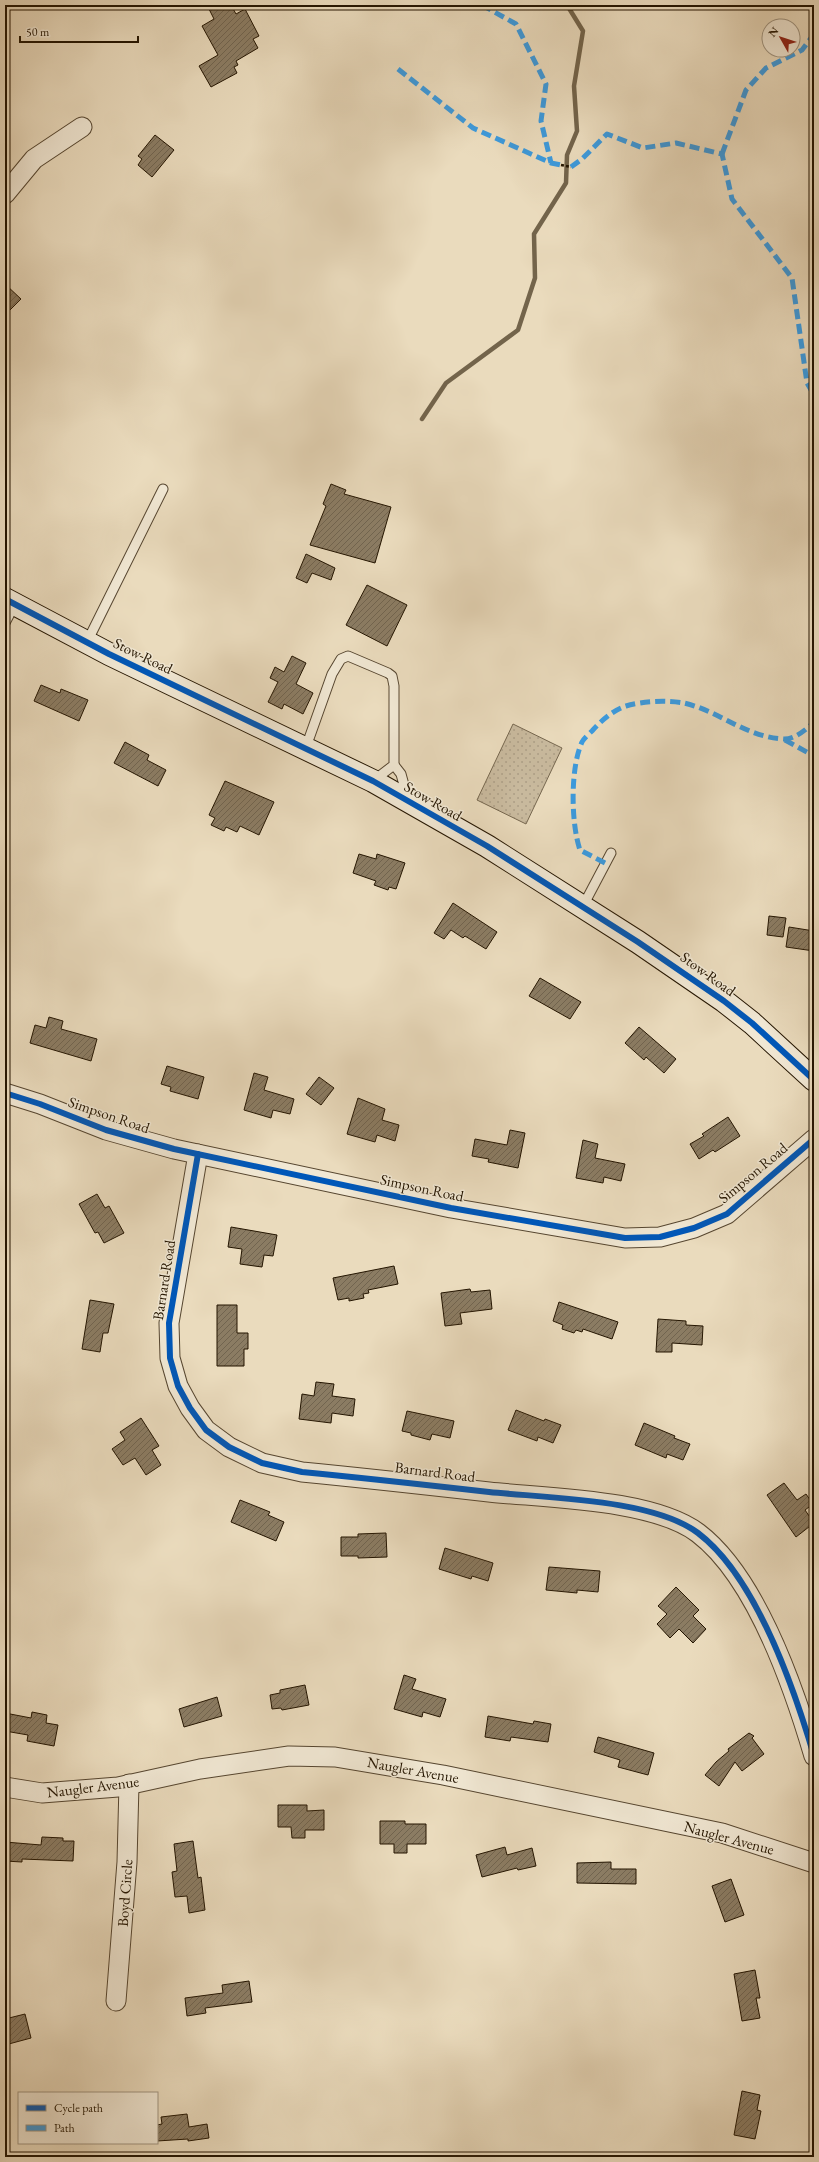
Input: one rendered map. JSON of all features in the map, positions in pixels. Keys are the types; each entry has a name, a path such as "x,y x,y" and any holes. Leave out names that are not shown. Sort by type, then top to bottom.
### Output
{"street":[{"path":"5,194 34,159 82,127"},
{"name":"Stow Road","path":"8,609 87,642 172,685 306,747 373,781 517,864 583,906 724,1001 752,1023 814,1080"},
{"name":"Simpson Road","path":"5,1093 133,1138 198,1154 479,1213 625,1238 660,1237 694,1228 726,1214 814,1139"},
{"name":"Barnard Road","path":"198,1154 169,1323 170,1358 178,1386 190,1408 206,1430 229,1447 262,1463 302,1472 584,1501 662,1514 698,1533 729,1564 753,1602 778,1653 805,1723 814,1756"},
{"name":"Naugler Avenue","path":"5,1787 42,1793 130,1784 200,1769 289,1756 335,1757 443,1775 722,1833 814,1863"},
{"name":"Boyd Circle","path":"116,2001 127,1862 130,1784"}],"lane":[{"path":"87,642 163,489"},
{"path":"306,747 334,669 340,659 348,656 388,673 392,676 394,686 394,765 401,774 408,802"},
{"path":"373,781 394,765"},
{"path":"583,906 611,853"}],"path":[{"path":"561,165 571,167"}],"shaded area":[{"path":"513,724 562,748 526,824 477,800"}],"building":[{"path":"216,5 231,5 236,14 245,9 259,36 253,39 258,48 236,61 238,65 234,67 237,73 211,87 199,66 218,55 202,26 214,19 209,9"},
{"path":"155,135 174,150 152,177 138,165 142,159 138,156"},
{"path":"5,284 21,299 5,315"},
{"path":"331,484 346,490 344,494 391,507 375,563 310,545 326,506 323,504"},
{"path":"306,554 335,568 331,580 312,573 307,583 296,578"},
{"path":"367,585 407,605 387,646 346,625"},
{"path":"292,656 306,663 296,684 313,693 303,714 284,704 282,709 268,702 278,682 270,678 275,667 284,672"},
{"path":"41,685 60,693 61,689 88,700 79,721 34,701"},
{"path":"125,742 149,755 147,760 166,770 158,786 114,763"},
{"path":"225,781 274,802 259,835 240,826 237,832 226,827 224,831 211,825 215,818 209,815"},
{"path":"359,854 376,859 377,854 405,863 396,889 389,887 388,890 374,885 376,881 353,873"},
{"path":"453,903 497,932 486,949 465,936 463,938 451,930 444,939 434,933"},
{"path":"769,916 786,918 783,937 767,935"},
{"path":"789,927 814,931 814,951 786,947"},
{"path":"540,978 581,1002 570,1019 529,996"},
{"path":"49,1017 63,1021 61,1029 97,1039 91,1061 30,1043 35,1025 46,1028"},
{"path":"639,1027 676,1059 664,1073 646,1057 644,1060 625,1043"},
{"path":"167,1066 204,1077 198,1099 170,1091 171,1087 161,1084"},
{"path":"254,1073 268,1077 264,1090 294,1099 290,1114 273,1110 271,1118 244,1110"},
{"path":"319,1077 334,1088 321,1105 306,1094"},
{"path":"358,1098 385,1109 382,1120 399,1125 395,1141 377,1135 375,1142 347,1134"},
{"path":"728,1117 740,1136 715,1152 713,1150 699,1159 690,1144 704,1136 702,1134"},
{"path":"510,1130 525,1133 518,1168 488,1162 489,1159 472,1156 475,1139 507,1145"},
{"path":"583,1140 598,1144 595,1158 625,1164 621,1181 604,1177 603,1183 576,1178"},
{"path":"97,1194 105,1208 109,1206 124,1233 104,1243 98,1232 95,1233 79,1204"},
{"path":"231,1227 277,1235 273,1256 264,1255 262,1267 240,1264 242,1249 228,1247"},
{"path":"394,1266 398,1284 368,1290 369,1293 363,1294 364,1298 349,1301 349,1298 338,1300 333,1278"},
{"path":"470,1289 471,1292 490,1290 492,1309 460,1313 462,1324 445,1326 441,1293"},
{"path":"90,1300 114,1304 108,1333 103,1333 100,1352 82,1349"},
{"path":"559,1302 618,1322 612,1339 583,1329 582,1332 576,1330 574,1333 562,1329 563,1325 553,1321"},
{"path":"217,1305 237,1305 237,1333 248,1333 248,1349 244,1349 244,1366 217,1366"},
{"path":"658,1319 686,1321 686,1325 703,1326 702,1345 672,1343 672,1352 656,1352"},
{"path":"316,1382 334,1384 332,1396 355,1399 353,1416 332,1413 331,1423 299,1419 302,1394 314,1396"},
{"path":"516,1410 544,1421 545,1419 561,1425 553,1443 538,1437 537,1441 508,1430"},
{"path":"407,1411 454,1421 450,1438 432,1434 430,1440 402,1431"},
{"path":"141,1418 159,1446 152,1450 161,1465 146,1475 135,1458 123,1465 112,1449 125,1440 120,1432"},
{"path":"644,1423 690,1444 683,1460 667,1454 666,1458 635,1445"},
{"path":"784,1483 797,1500 806,1494 813,1504 805,1510 814,1523 796,1537 767,1495"},
{"path":"240,1500 270,1512 268,1515 284,1522 276,1541 231,1522"},
{"path":"386,1533 387,1557 358,1558 358,1556 341,1556 341,1537 358,1537 358,1534"},
{"path":"445,1548 493,1563 488,1581 472,1576 471,1579 439,1569"},
{"path":"549,1567 600,1571 598,1592 577,1590 577,1593 546,1590"},
{"path":"676,1587 699,1610 693,1616 706,1629 693,1643 679,1629 670,1638 657,1624 667,1614 658,1606"},
{"path":"404,1675 416,1679 412,1689 446,1699 440,1717 423,1712 422,1717 394,1709"},
{"path":"305,1685 309,1705 282,1710 281,1708 272,1709 270,1695 280,1693 280,1690"},
{"path":"217,1697 222,1716 184,1727 179,1709"},
{"path":"32,1712 47,1715 46,1723 58,1725 54,1746 27,1741 28,1735 5,1731 5,1713 31,1718"},
{"path":"488,1716 533,1724 534,1721 551,1724 548,1742 511,1737 510,1741 485,1737"},
{"path":"749,1733 754,1736 752,1738 764,1754 742,1771 735,1762 719,1786 705,1775 716,1762 729,1751 728,1749"},
{"path":"598,1737 654,1753 648,1775 618,1767 620,1760 594,1752"},
{"path":"278,1805 307,1805 307,1811 324,1810 324,1830 305,1830 305,1838 292,1838 291,1827 278,1827"},
{"path":"380,1821 405,1821 405,1824 426,1824 426,1844 407,1844 407,1853 394,1853 394,1844 380,1844"},
{"path":"42,1837 63,1838 63,1841 74,1841 73,1861 22,1859 22,1862 5,1861 5,1842 41,1845"},
{"path":"193,1841 198,1878 201,1877 205,1910 189,1913 187,1896 175,1897 172,1872 177,1871 174,1844"},
{"path":"505,1847 507,1855 532,1848 536,1866 518,1870 517,1868 482,1877 476,1855"},
{"path":"611,1862 611,1869 636,1869 636,1884 577,1883 577,1863"},
{"path":"731,1879 744,1915 725,1922 712,1886"},
{"path":"755,1970 760,1998 756,1998 760,2018 742,2021 734,1974"},
{"path":"249,1981 252,2002 205,2008 206,2013 187,2016 185,1998 223,1993 222,1985"},
{"path":"25,2014 31,2038 5,2045 5,2019"},
{"path":"742,2091 760,2095 757,2110 761,2111 755,2139 734,2135"},
{"path":"187,2114 189,2127 207,2124 209,2138 188,2141 188,2139 158,2141 158,2125 162,2124 161,2117"}],"waterway":[{"path":"422,419 446,383 518,330 535,278 534,234 566,183 567,155 577,131 574,86 583,31 567,5"}],"marked path":[{"path":"482,5 516,24 546,84 541,121 551,163"},
{"path":"722,154 746,90 766,68 802,50 814,34"},
{"path":"398,69 473,128 551,163 561,165"},
{"path":"571,167 582,159 607,134 643,148 676,143 722,154 732,199 792,278 807,383 814,395"},
{"path":"605,863 580,850 575,826 573,796 575,766 582,742 599,723 612,713 626,706 647,702 663,701 684,703 709,712 757,734 783,739 796,736 814,722"},
{"path":"785,740 814,756"}],"cycle path":[{"path":"5,599 109,654 373,781 487,846 638,942 724,1001 752,1023 814,1080"},
{"path":"5,1093 40,1104 106,1130 174,1149 451,1208 625,1238 660,1237 694,1228 727,1214 814,1139"},
{"path":"198,1154 169,1323 170,1358 178,1386 190,1408 206,1430 229,1447 262,1463 302,1472 598,1502 654,1513 678,1522 698,1533 719,1552 738,1577 755,1605 784,1667 814,1756"}]}
